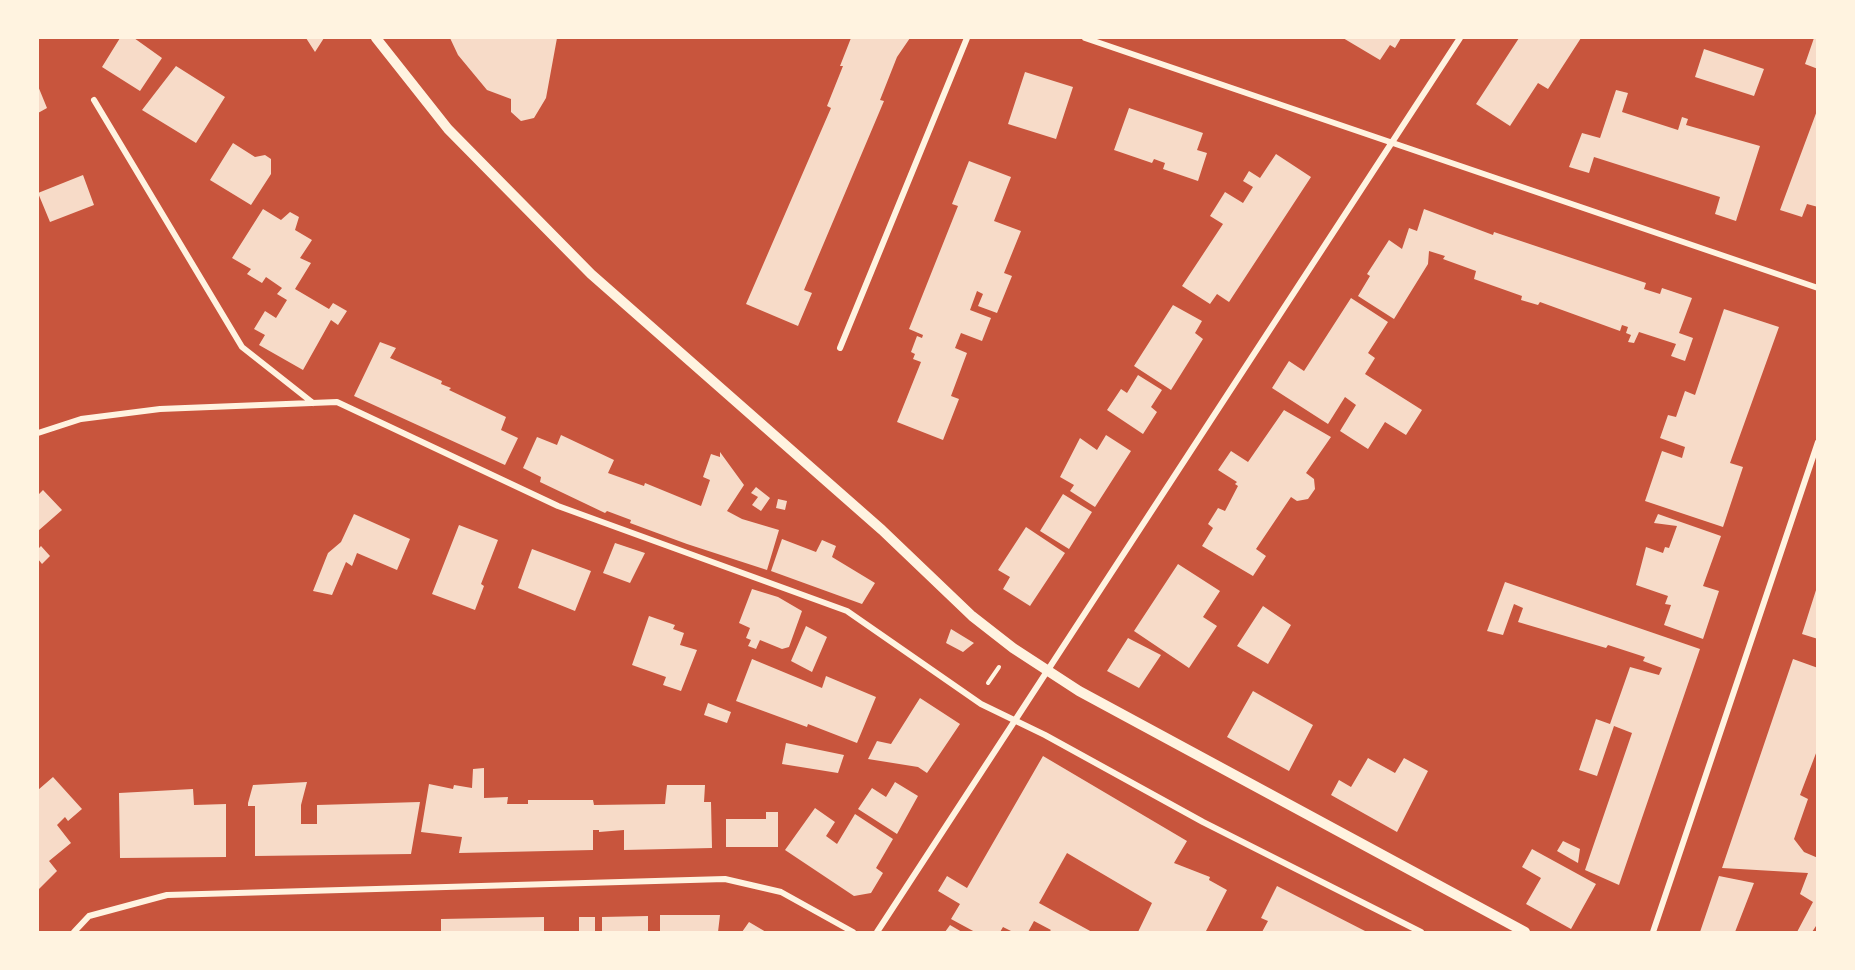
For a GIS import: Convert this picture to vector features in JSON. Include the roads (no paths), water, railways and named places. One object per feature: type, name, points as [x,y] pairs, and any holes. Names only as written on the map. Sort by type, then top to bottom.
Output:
[{"type":"street","points":[[376,38],[448,129],[591,274],[882,530],[972,616],[1005,642],[1079,691],[1525,933]]},
{"type":"street","points":[[840,348],[967,38]]},
{"type":"street","points":[[1084,38],[1818,288]]},
{"type":"street","points":[[877,933],[1460,38]]},
{"type":"street","points":[[94,100],[242,347],[314,403]]},
{"type":"street","points":[[38,433],[81,419],[160,409],[337,402],[558,506],[847,611],[981,704],[1203,822],[1421,933]]},
{"type":"street","points":[[1653,933],[1818,442]]},
{"type":"street","points":[[74,933],[88,915],[167,895],[725,879],[781,892],[853,933]]}]
